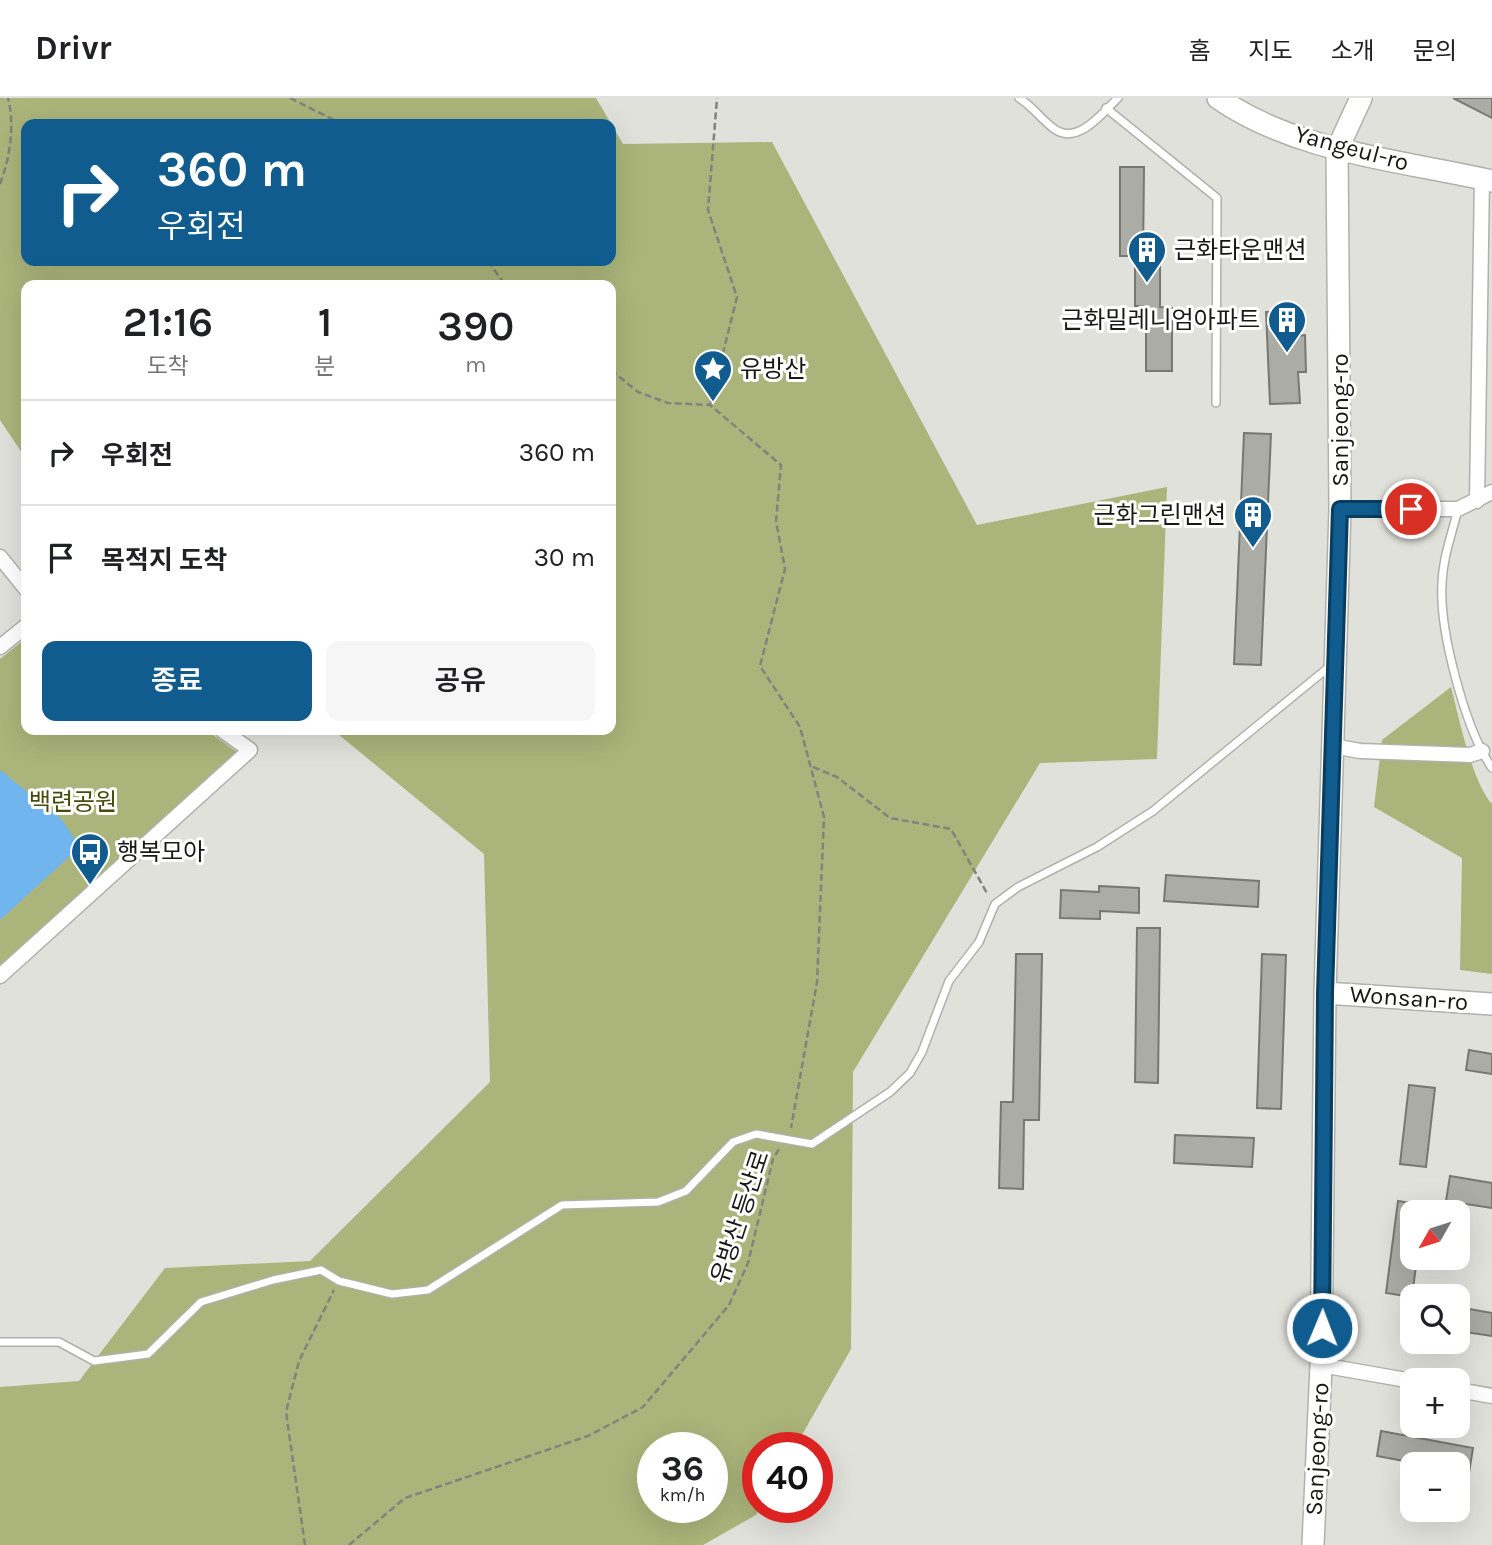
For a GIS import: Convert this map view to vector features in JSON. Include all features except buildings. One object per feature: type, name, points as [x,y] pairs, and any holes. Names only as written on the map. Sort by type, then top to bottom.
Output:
[{"type":"street","name":"Yangeul-ro","points":[[1218,98],[1246,117],[1337,150],[1487,180]]},
{"type":"street","name":"Sanjeong-ro","points":[[1313,1545],[1321,1365],[1325,993],[1340,509],[1337,150],[1361,98]]},
{"type":"street","points":[[1477,501],[1487,180]]},
{"type":"street","points":[[1340,509],[1458,509],[1492,492]]},
{"type":"street","points":[[0,557],[21,583]]},
{"type":"street","points":[[0,647],[21,630]]},
{"type":"street","points":[[0,976],[250,750],[229,735]]},
{"type":"street","points":[[1333,746],[1401,752],[1470,754],[1482,751]]},
{"type":"street","name":"Wonsan-ro","points":[[1325,993],[1492,1004]]},
{"type":"street","points":[[1321,1365],[1400,1379]]},
{"type":"street","points":[[1470,1392],[1492,1396]]},
{"type":"lane","points":[[1019,98],[1056,131],[1067,134],[1080,132],[1118,98]]},
{"type":"lane","points":[[1107,108],[1217,198],[1216,403]]},
{"type":"lane","points":[[1458,509],[1444,561],[1442,610],[1463,698],[1482,751],[1492,768]]},
{"type":"lane","points":[[0,1342],[58,1342],[94,1361],[148,1354],[201,1302],[274,1280],[321,1270],[339,1280],[391,1294],[428,1290],[562,1205],[658,1202],[685,1191],[733,1142],[756,1135],[812,1144],[890,1092],[910,1073],[922,1052],[949,981],[979,942],[995,904],[1018,887],[1097,847],[1153,811],[1335,662]]},
{"type":"path","points":[[0,184],[8,164],[12,112],[9,98]]},
{"type":"path","points":[[290,98],[332,119]]},
{"type":"path","points":[[616,374],[638,392],[668,403],[710,405],[737,297],[708,210],[717,98]]},
{"type":"path","name":"유방산 등산로","points":[[349,1545],[405,1498],[587,1436],[643,1407],[729,1305],[748,1263],[774,1159],[794,1122],[817,982],[824,817],[813,767],[800,727],[760,666],[785,569],[776,521],[780,466],[710,405]]},
{"type":"path","points":[[813,767],[837,777],[890,818],[951,829],[995,904]]},
{"type":"path","points":[[305,1545],[286,1412],[299,1361],[339,1280]]},
{"type":"green space","points":[[0,98],[596,98],[608,119],[21,119],[21,266],[616,266],[616,132],[623,144],[772,142],[977,525],[1167,487],[1157,759],[1040,763],[853,1072],[851,1349],[804,1432],[742,1432],[742,1523],[703,1545],[0,1545],[0,1387],[79,1381],[165,1268],[310,1261],[490,1082],[484,854],[339,735],[616,735],[616,280],[21,280],[21,452],[0,420]]},
{"type":"green space","name":"백련공원","points":[[21,642],[21,735],[213,735],[237,752],[0,965],[0,659]]},
{"type":"green space","points":[[1451,687],[1472,765],[1492,804],[1492,974],[1460,970],[1462,858],[1374,807],[1382,740]]},
{"type":"water","points":[[0,770],[61,819],[75,839],[71,855],[0,920]]},
{"type":"place","name":"근화타운맨션","points":[[1147,284]]},
{"type":"place","name":"근화밀레니엄아파트","points":[[1287,354]]},
{"type":"place","name":"유방산","points":[[713,403]]},
{"type":"place","name":"근화그린맨션","points":[[1253,549]]},
{"type":"place","name":"행복모아","points":[[90,886]]},
{"type":"route","points":[[1322,1328],[1325,993],[1340,509],[1411,509]]}]
